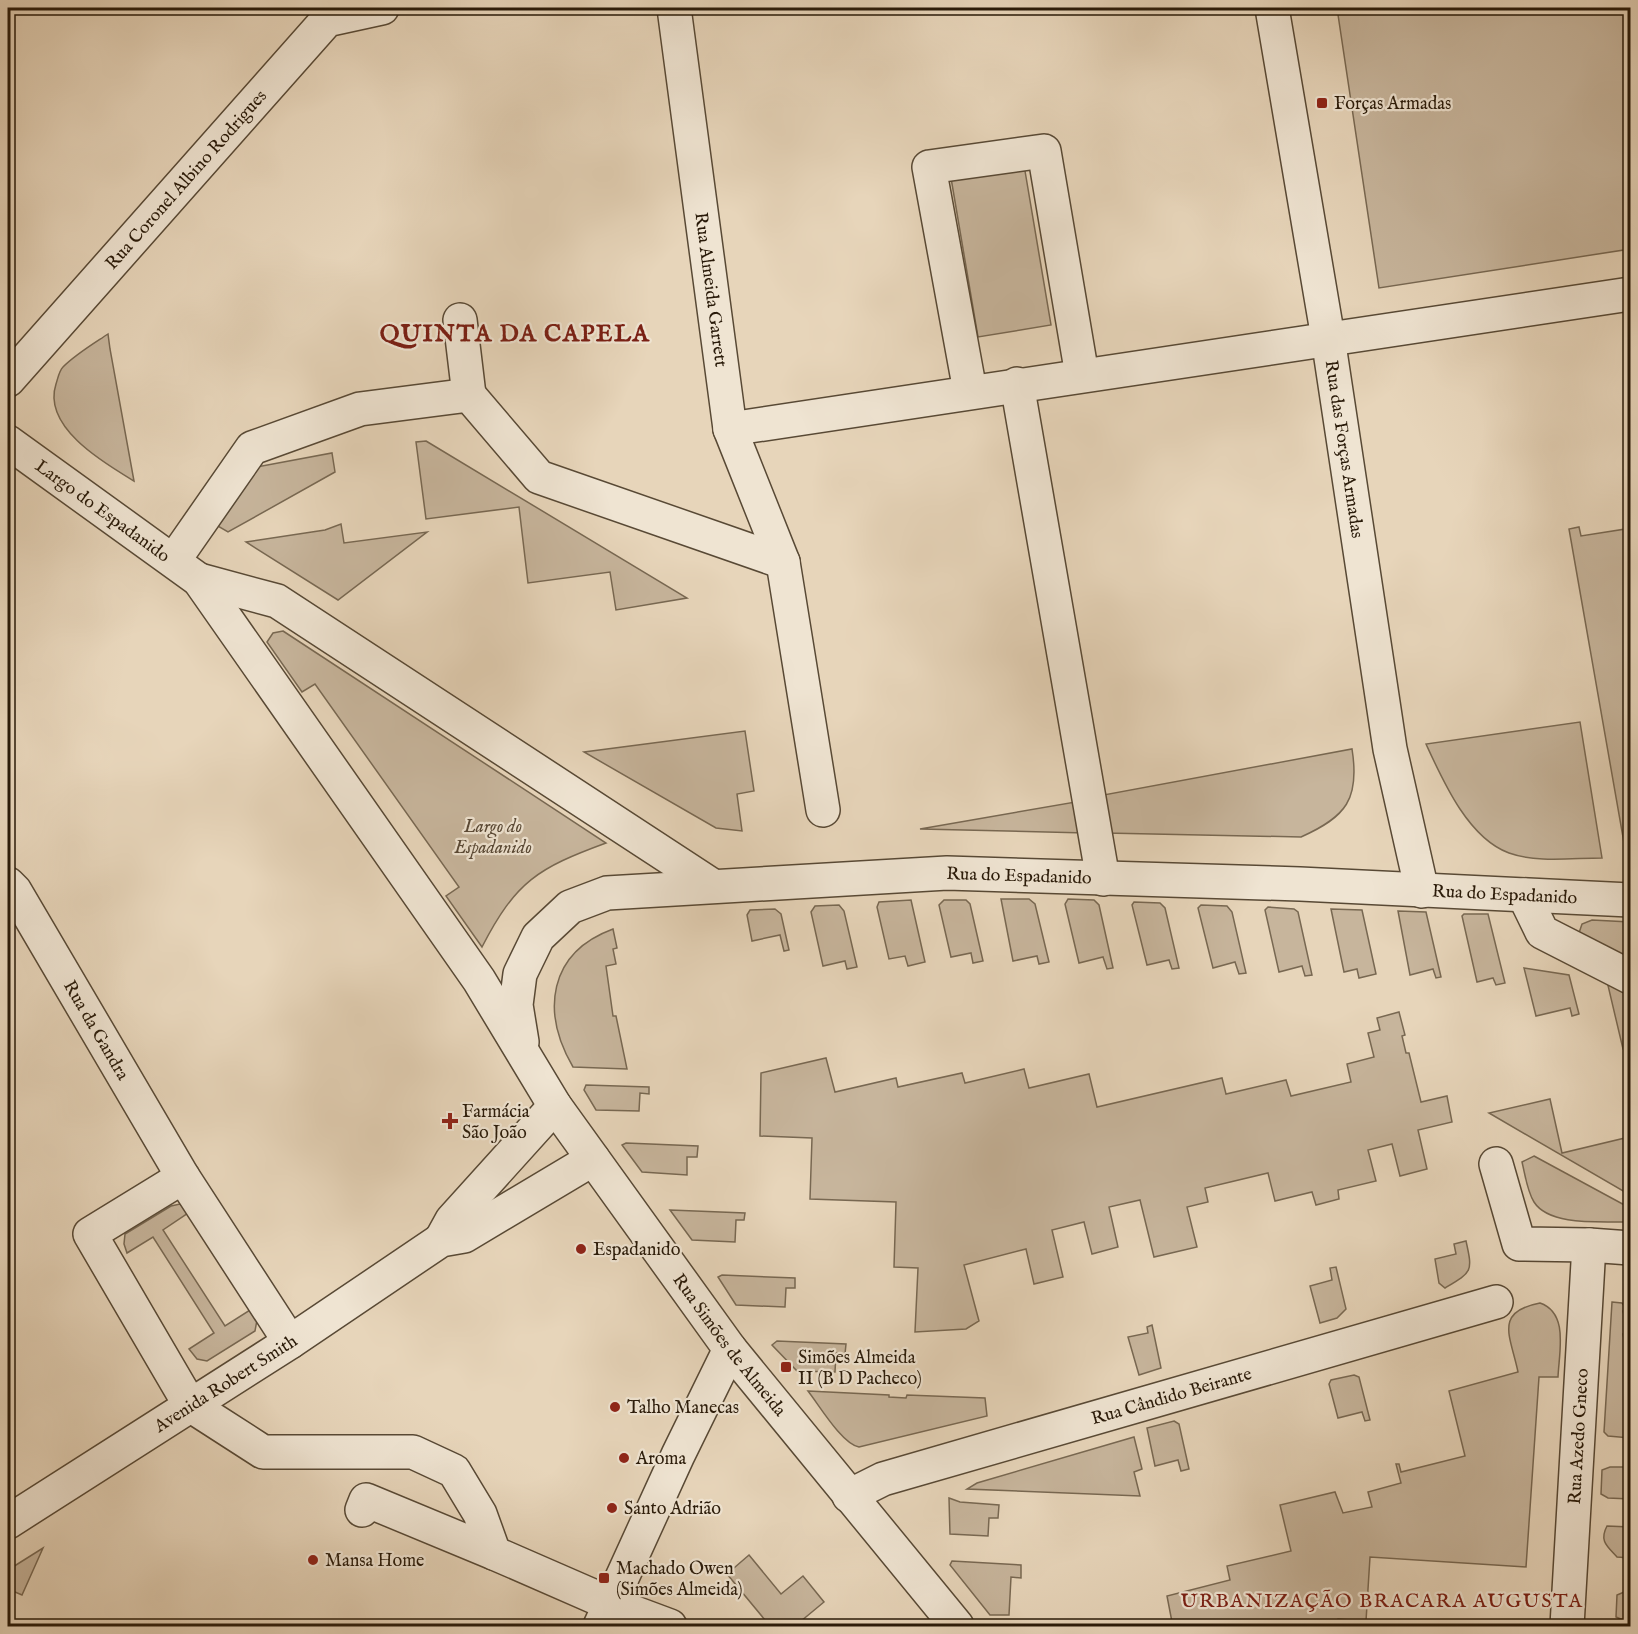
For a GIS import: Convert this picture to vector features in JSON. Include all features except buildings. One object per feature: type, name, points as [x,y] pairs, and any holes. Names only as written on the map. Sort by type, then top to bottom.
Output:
[{"type":"street","name":"Rua Coronel Albino Rodrigues","points":[[8,380],[329,14],[382,8]]},
{"type":"street","name":"Rua Almeida Garrett","points":[[674,8],[729,429],[783,562],[823,810]]},
{"type":"street","name":"Rua das Forças Armadas","points":[[1272,8],[1328,338],[1390,749],[1422,891]]},
{"type":"street","points":[[970,391],[929,167],[1044,151],[1082,375]]},
{"type":"street","points":[[729,429],[970,391],[1630,294]]},
{"type":"street","points":[[460,320],[469,395],[539,477],[783,562]]},
{"type":"street","points":[[1017,384],[1103,879]]},
{"type":"street","points":[[186,570],[252,448],[360,409],[469,395]]},
{"type":"street","name":"Largo do Espadanido","points":[[8,442],[186,570],[277,601],[713,886]]},
{"type":"street","name":"Largo do Espadanido","points":[[186,570],[479,980],[523,1050]]},
{"type":"street","name":"Rua do Espadanido","points":[[523,1050],[516,1005],[520,974],[538,937],[570,907],[607,893],[947,873],[1630,900]]},
{"type":"street","name":"Rua da Gandra","points":[[8,884],[15,891],[183,1177],[290,1342]]},
{"type":"street","points":[[1524,895],[1542,932],[1630,977]]},
{"type":"street","name":"Rua Simões de Almeida","points":[[523,1050],[555,1106],[729,1349],[957,1626]]},
{"type":"street","name":"Avenida Robert Smith","points":[[441,1240],[452,1220],[555,1106]]},
{"type":"street","name":"Avenida Robert Smith","points":[[8,1522],[290,1342],[441,1240],[465,1236],[593,1159]]},
{"type":"street","points":[[1496,1164],[1519,1244],[1630,1248]]},
{"type":"street","points":[[183,1177],[90,1234],[190,1405],[263,1452],[413,1452],[454,1471],[480,1514],[494,1553]]},
{"type":"street","name":"Rua Azedo Gneco","points":[[1567,1626],[1588,1245]]},
{"type":"street","name":"Rua Cândido Beirante","points":[[849,1496],[883,1479],[1496,1302]]},
{"type":"street","points":[[606,1615],[678,1455],[729,1349]]},
{"type":"street","points":[[347,1453],[363,1476],[468,1526]]},
{"type":"street","points":[[362,1510],[366,1500],[494,1553],[606,1615],[670,1626]]},
{"type":"green space","points":[[1337,8],[1630,8],[1630,249],[1379,288]]},
{"type":"green space","points":[[1024,165],[1051,325],[978,337],[951,178]]},
{"type":"green space","points":[[108,334],[134,481],[92,454],[78,442],[58,415],[54,400],[56,384],[62,369],[79,353]]},
{"type":"green space","points":[[426,441],[687,598],[616,610],[610,572],[528,583],[519,507],[426,519],[416,442]]},
{"type":"green space","points":[[332,453],[335,472],[228,532],[216,525],[246,469]]},
{"type":"green space","points":[[1630,519],[1630,860],[1627,860],[1569,529],[1579,527],[1581,536],[1625,529],[1624,520]]},
{"type":"green space","points":[[341,524],[344,543],[427,532],[338,600],[246,542],[325,530]]},
{"type":"green space","name":"Largo do Espadanido","points":[[283,631],[606,843],[546,869],[531,880],[506,906],[482,947],[446,896],[459,887],[315,684],[302,692],[267,642],[273,633]]},
{"type":"green space","points":[[1580,722],[1602,858],[1531,858],[1509,853],[1494,846],[1469,822],[1458,807],[1426,744]]},
{"type":"green space","points":[[745,731],[754,791],[737,794],[742,831],[716,828],[584,752]]},
{"type":"green space","points":[[1352,749],[1354,781],[1346,804],[1329,822],[1301,837],[1105,833],[1098,796]]},
{"type":"green space","points":[[1081,801],[1086,833],[920,829]]},
{"type":"green space","points":[[1001,899],[1029,899],[1035,904],[1049,962],[1039,964],[1037,956],[1013,961]]},
{"type":"green space","points":[[1068,899],[1094,900],[1099,905],[1113,968],[1107,969],[1103,957],[1079,963],[1065,904]]},
{"type":"green space","points":[[911,900],[925,962],[908,966],[905,956],[889,959],[877,907],[879,902]]},
{"type":"green space","points":[[944,900],[966,900],[970,904],[983,961],[973,963],[971,953],[951,957],[939,905]]},
{"type":"green space","points":[[1134,902],[1160,903],[1165,908],[1179,968],[1172,969],[1169,960],[1147,965],[1132,905]]},
{"type":"green space","points":[[839,905],[844,911],[857,967],[847,969],[845,961],[823,966],[811,912],[815,906]]},
{"type":"green space","points":[[1201,905],[1227,906],[1232,912],[1246,973],[1239,974],[1235,962],[1213,968],[1198,908]]},
{"type":"green space","points":[[1268,907],[1294,909],[1298,912],[1312,975],[1305,976],[1302,966],[1279,972],[1265,910]]},
{"type":"green space","points":[[775,909],[781,914],[789,950],[784,951],[780,935],[752,941],[747,915],[750,910]]},
{"type":"green space","points":[[1331,909],[1362,910],[1376,974],[1359,978],[1357,969],[1344,972]]},
{"type":"green space","points":[[1398,911],[1426,912],[1441,977],[1436,978],[1433,969],[1410,975]]},
{"type":"green space","points":[[1464,914],[1488,914],[1505,983],[1496,985],[1493,978],[1477,982],[1462,916]]},
{"type":"green space","points":[[1592,920],[1630,922],[1630,966],[1579,933],[1582,924]]},
{"type":"green space","points":[[613,929],[617,948],[613,949],[616,964],[606,966],[613,1016],[616,1016],[627,1069],[573,1067],[557,1026],[554,1005],[557,986],[563,969],[575,953],[591,940]]},
{"type":"green space","points":[[1524,968],[1569,975],[1579,1014],[1572,1016],[1570,1008],[1536,1016]]},
{"type":"green space","points":[[1606,977],[1630,989],[1630,1048],[1623,1049]]},
{"type":"green space","points":[[1399,1012],[1405,1035],[1402,1036],[1406,1053],[1409,1053],[1421,1102],[1447,1096],[1452,1122],[1418,1130],[1427,1169],[1400,1176],[1392,1144],[1368,1150],[1376,1181],[1338,1190],[1339,1199],[1316,1205],[1312,1192],[1275,1201],[1268,1173],[1205,1188],[1208,1202],[1187,1207],[1197,1247],[1154,1257],[1140,1200],[1109,1207],[1118,1247],[1092,1254],[1084,1222],[1052,1230],[1063,1277],[1034,1284],[1026,1249],[964,1265],[979,1321],[966,1329],[915,1332],[918,1268],[894,1267],[896,1202],[810,1199],[812,1138],[760,1136],[761,1073],[826,1058],[835,1092],[896,1078],[898,1087],[962,1073],[965,1083],[1024,1069],[1029,1088],[1089,1074],[1097,1107],[1222,1078],[1226,1094],[1286,1080],[1291,1096],[1351,1082],[1347,1064],[1374,1057],[1368,1033],[1380,1030],[1377,1018]]},
{"type":"green space","points":[[586,1085],[649,1087],[649,1094],[640,1093],[639,1111],[596,1110],[584,1090]]},
{"type":"green space","points":[[1550,1099],[1562,1153],[1625,1138],[1630,1164],[1630,1195],[1489,1113]]},
{"type":"green space","points":[[626,1143],[698,1146],[697,1157],[687,1157],[687,1175],[642,1172],[622,1145]]},
{"type":"green space","points":[[1534,1156],[1630,1208],[1630,1222],[1578,1221],[1552,1216],[1542,1210],[1534,1202],[1530,1193],[1522,1162]]},
{"type":"green space","points":[[180,1204],[188,1213],[163,1230],[225,1326],[250,1310],[257,1320],[255,1331],[207,1361],[197,1359],[189,1349],[214,1333],[153,1237],[127,1253],[124,1244],[125,1234],[171,1206]]},
{"type":"green space","points":[[670,1210],[745,1213],[744,1220],[736,1220],[735,1242],[692,1240]]},
{"type":"green space","points":[[1466,1241],[1470,1265],[1468,1270],[1461,1278],[1445,1288],[1439,1283],[1435,1259],[1456,1254],[1454,1244]]},
{"type":"green space","points":[[1336,1267],[1346,1309],[1337,1318],[1320,1323],[1310,1286],[1332,1280],[1330,1268]]},
{"type":"green space","points":[[722,1275],[795,1278],[795,1288],[786,1288],[785,1307],[736,1305],[718,1277]]},
{"type":"green space","points":[[1612,1302],[1622,1303],[1627,1310],[1623,1311],[1628,1332],[1623,1334],[1630,1369],[1628,1370],[1630,1438],[1608,1436],[1604,1432]]},
{"type":"green space","points":[[1540,1303],[1555,1315],[1559,1324],[1560,1345],[1558,1377],[1539,1377],[1526,1567],[1370,1557],[1366,1621],[1338,1619],[1338,1626],[1195,1626],[1195,1624],[1172,1622],[1167,1596],[1230,1580],[1227,1566],[1291,1551],[1280,1505],[1335,1492],[1343,1513],[1372,1507],[1368,1492],[1401,1483],[1396,1464],[1399,1464],[1401,1472],[1465,1456],[1449,1391],[1518,1372],[1509,1337],[1511,1320],[1525,1307]]},
{"type":"green space","points":[[1152,1325],[1161,1368],[1139,1375],[1128,1337],[1148,1333],[1147,1327]]},
{"type":"green space","points":[[777,1341],[846,1344],[845,1354],[836,1353],[835,1372],[797,1371],[772,1345]]},
{"type":"green space","points":[[1354,1375],[1359,1377],[1370,1420],[1365,1421],[1362,1412],[1338,1418],[1329,1384],[1331,1380]]},
{"type":"green space","points":[[808,1391],[906,1398],[907,1395],[985,1398],[987,1416],[859,1447],[838,1432]]},
{"type":"green space","points":[[1174,1421],[1179,1424],[1189,1469],[1181,1471],[1178,1460],[1155,1466],[1147,1428]]},
{"type":"green space","points":[[1134,1437],[1142,1469],[1134,1472],[1140,1496],[967,1489],[977,1483]]},
{"type":"green space","points":[[1610,1467],[1630,1467],[1630,1499],[1608,1498],[1601,1494],[1602,1470]]},
{"type":"green space","points":[[949,1498],[960,1502],[999,1505],[998,1518],[989,1518],[988,1536],[950,1534]]},
{"type":"green space","points":[[1607,1526],[1630,1527],[1630,1558],[1617,1557],[1607,1546],[1604,1536]]},
{"type":"green space","points":[[43,1548],[22,1595],[8,1589],[8,1570]]},
{"type":"green space","points":[[749,1555],[781,1594],[803,1576],[824,1602],[795,1626],[770,1626],[727,1574]]},
{"type":"green space","points":[[952,1561],[1021,1565],[1021,1578],[1011,1577],[1009,1615],[990,1615],[950,1565]]},
{"type":"green space","points":[[1630,1592],[1630,1623],[1616,1617],[1617,1595]]},
{"type":"place","name":"Forças Armadas","points":[[1322,103]]},
{"type":"place","name":"Farmácia São João","points":[[450,1121]]},
{"type":"place","name":"Espadanido","points":[[581,1249]]},
{"type":"place","name":"Simões Almeida II (B D Pacheco)","points":[[786,1367]]},
{"type":"place","name":"Talho Manecas","points":[[615,1407]]},
{"type":"place","name":"Aroma","points":[[624,1458]]},
{"type":"place","name":"Santo Adrião","points":[[612,1508]]},
{"type":"place","name":"Mansa Home","points":[[313,1560]]},
{"type":"place","name":"Machado Owen (Simões Almeida)","points":[[604,1578]]},
{"type":"district","name":"QUINTA DA CAPELA","points":[[515,333]]},
{"type":"district","name":"URBANIZAÇÃO BRACARA AUGUSTA","points":[[1382,1600]]}]
